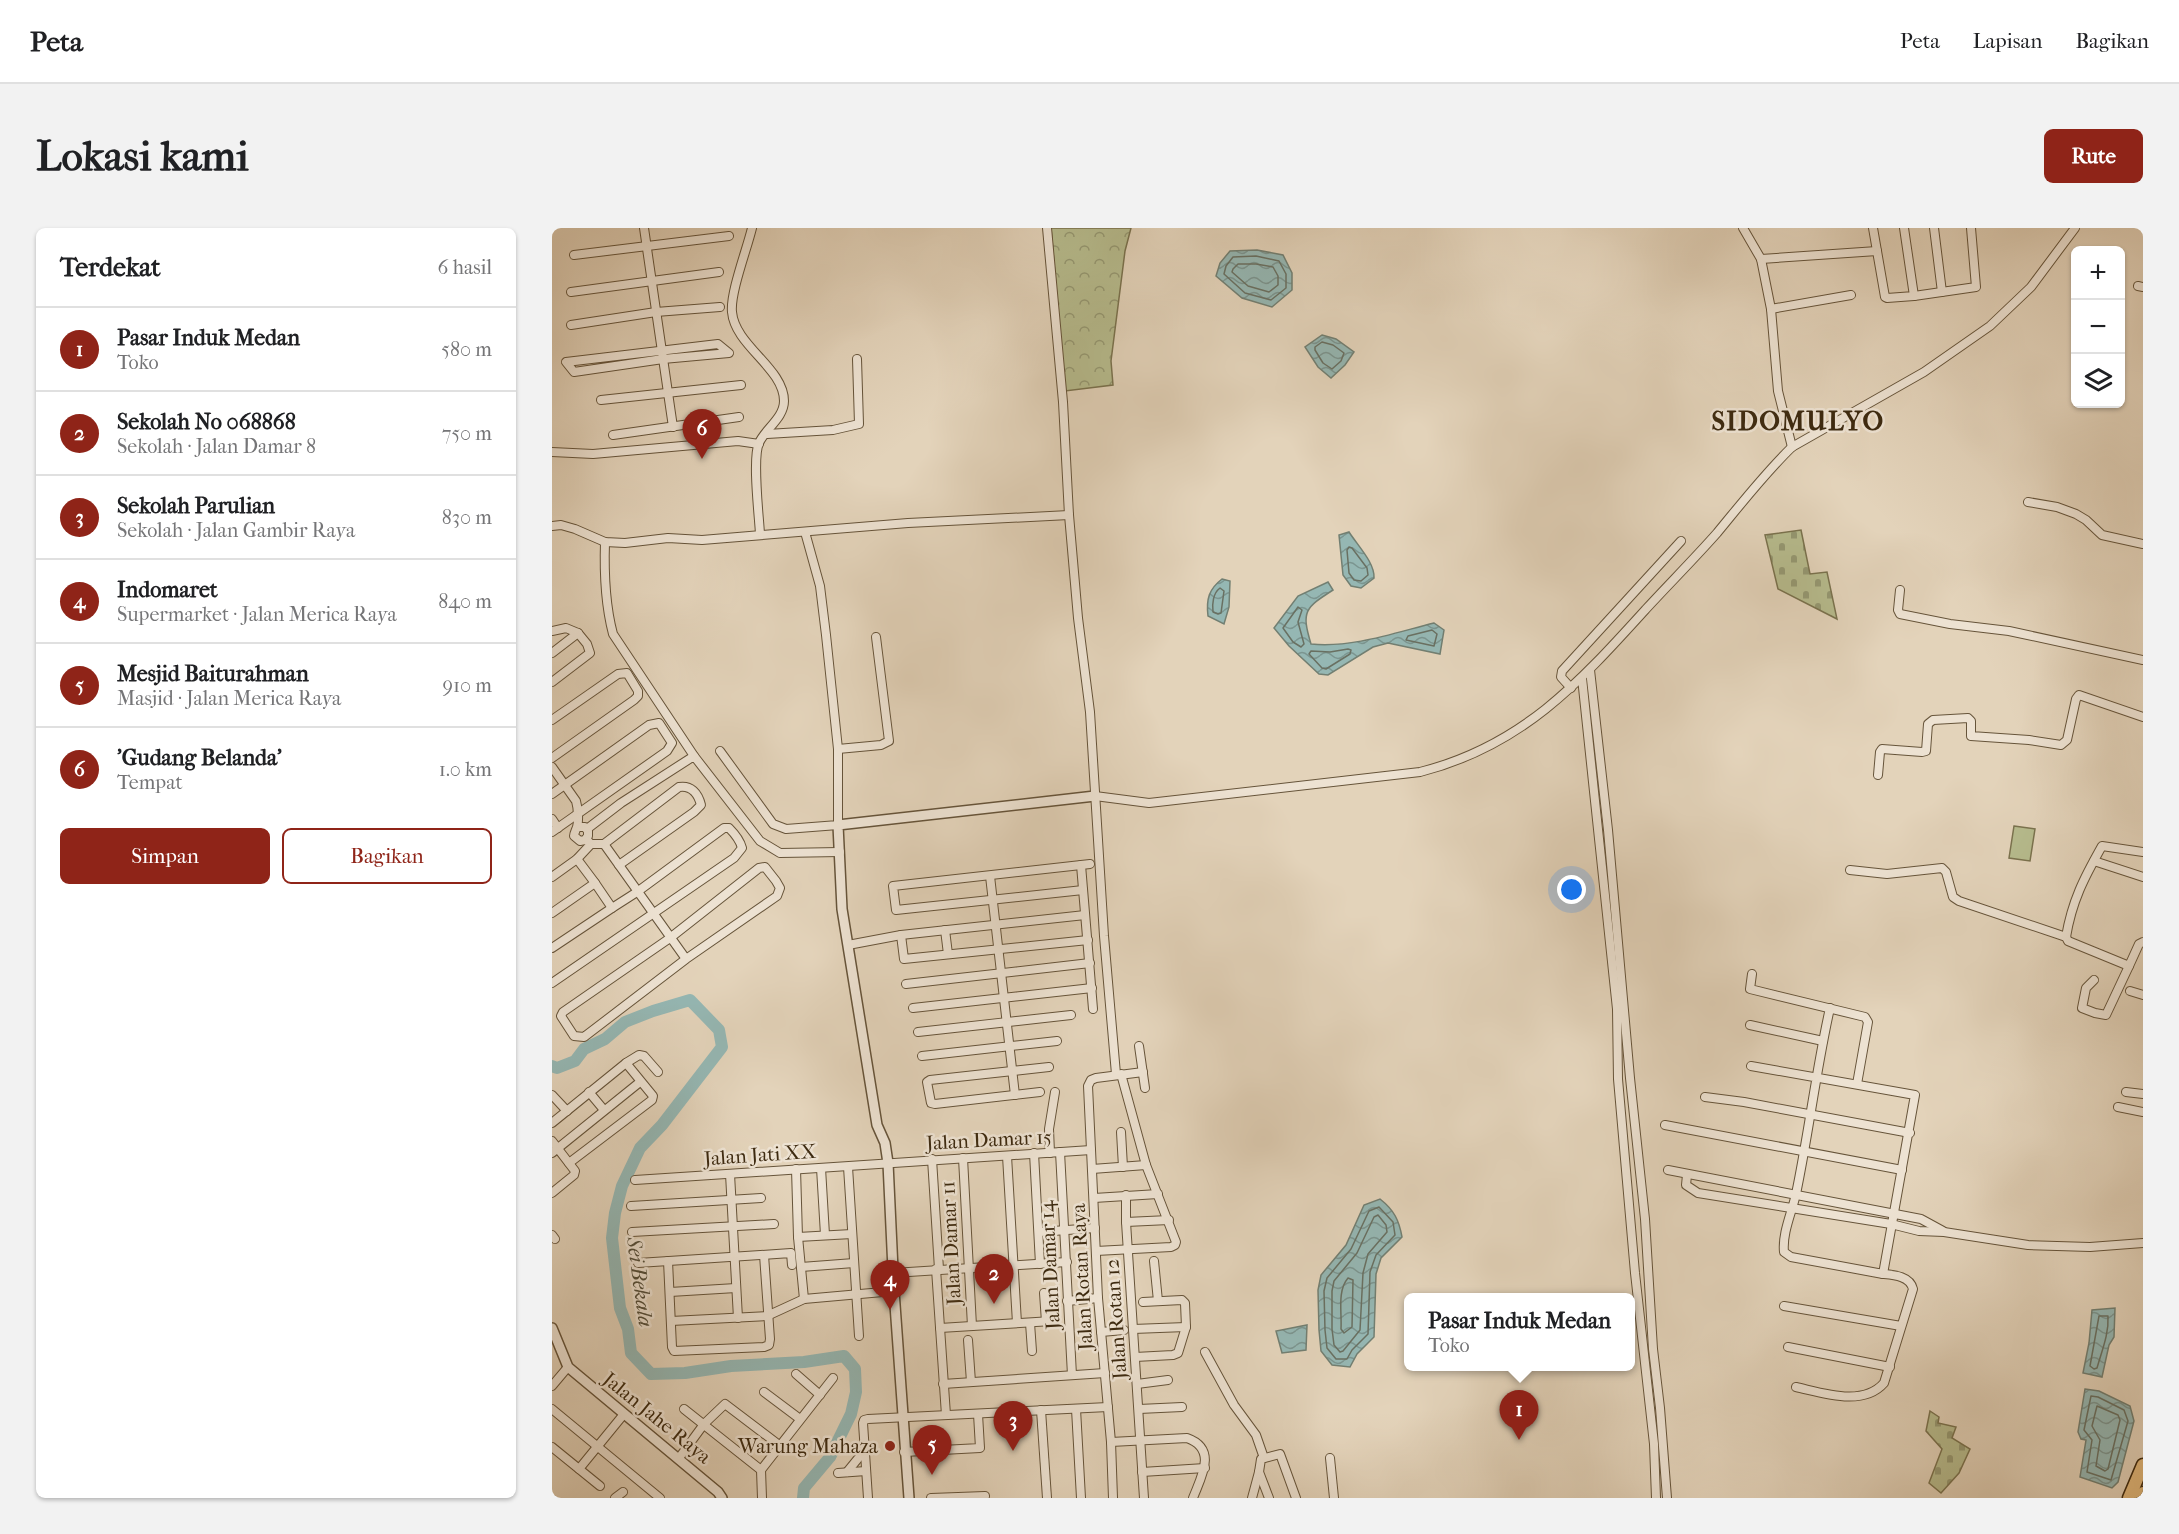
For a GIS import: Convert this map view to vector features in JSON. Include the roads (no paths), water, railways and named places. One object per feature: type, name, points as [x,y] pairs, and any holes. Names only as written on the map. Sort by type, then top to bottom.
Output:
[{"type":"highway","points":[[2129,1498],[2143,1465]]},
{"type":"highway","points":[[2141,1498],[2143,1494]]},
{"type":"street","points":[[644,228],[673,427]]},
{"type":"street","points":[[752,228],[734,296],[733,319],[745,340],[782,388],[784,403],[759,444],[756,473],[760,534]]},
{"type":"street","points":[[1047,228],[1063,402],[1069,515],[1078,618],[1090,712],[1118,1074],[1146,1165],[1176,1242],[1176,1245],[1096,1251]]},
{"type":"street","points":[[1743,228],[1761,259],[1771,309],[1778,391],[1792,447]]},
{"type":"street","points":[[1874,228],[1885,297],[1914,296],[1976,286],[1971,228]]},
{"type":"street","points":[[1904,228],[1914,296]]},
{"type":"street","points":[[1934,228],[1942,292]]},
{"type":"street","points":[[720,751],[773,824],[786,829],[1095,796],[1149,803],[1420,772],[1456,760],[1522,727],[1544,712],[1590,670],[1712,538],[1776,462],[1792,447],[1924,372],[1990,326],[2036,282],[2075,228]]},
{"type":"street","points":[[574,255],[729,236]]},
{"type":"street","points":[[1761,259],[1877,251]]},
{"type":"street","points":[[571,292],[719,273]]},
{"type":"street","points":[[1771,309],[1851,295]]},
{"type":"street","points":[[571,325],[656,312],[720,307]]},
{"type":"street","points":[[662,354],[574,372],[566,362],[662,354],[729,353],[718,344],[662,354]]},
{"type":"street","points":[[767,434],[833,430],[859,424],[857,359]]},
{"type":"street","points":[[602,400],[741,385]]},
{"type":"street","points":[[613,435],[739,417]]},
{"type":"street","points":[[552,452],[593,454],[738,441],[759,444]]},
{"type":"street","points":[[2028,502],[2057,507],[2076,514],[2102,535],[2143,544]]},
{"type":"street","points":[[552,526],[561,525],[575,529],[605,542],[625,543],[668,538],[702,540],[760,534],[1069,515]]},
{"type":"street","points":[[804,532],[820,586],[838,749],[838,825],[842,909],[877,1125],[885,1143],[888,1163],[904,1452],[909,1498]]},
{"type":"street","points":[[1571,688],[1561,677],[1562,671],[1681,541]]},
{"type":"street","points":[[605,542],[604,567],[608,618],[613,634],[694,756],[760,841],[769,848],[780,853],[840,852]]},
{"type":"street","points":[[1900,590],[1898,610],[1900,614],[1950,624],[2009,631],[2143,660]]},
{"type":"street","points":[[552,631],[566,628],[578,633],[587,644],[590,653],[552,682]]},
{"type":"street","points":[[552,653],[578,633]]},
{"type":"street","points":[[838,749],[881,746],[889,741],[876,637]]},
{"type":"street","points":[[1590,670],[1614,885],[1630,1078],[1645,1219],[1653,1349],[1667,1498]]},
{"type":"street","points":[[552,720],[618,674],[627,674],[638,691],[638,696],[634,700],[552,758]]},
{"type":"street","points":[[1582,678],[1617,1009],[1618,1079],[1635,1273],[1654,1444],[1656,1498]]},
{"type":"street","points":[[1878,776],[1882,749],[1926,751],[1928,724],[1933,720],[1968,718],[1971,721],[1971,736],[2061,745],[2067,740],[2076,699],[2079,695],[2143,717]]},
{"type":"street","points":[[552,794],[650,725],[659,723],[672,743],[667,751],[555,830],[552,819]]},
{"type":"street","points":[[586,829],[621,803],[694,756]]},
{"type":"street","points":[[552,767],[576,801],[578,815],[577,827],[573,834],[575,838],[580,841],[604,844],[686,959]]},
{"type":"street","points":[[604,844],[679,787],[691,788],[700,799],[700,805],[694,812],[619,865]]},
{"type":"street","points":[[552,877],[577,859],[588,841],[586,829],[582,826],[577,827]]},
{"type":"street","points":[[552,948],[637,892],[724,828],[729,828],[741,842],[742,848],[734,858],[552,983]]},
{"type":"street","points":[[2066,937],[2079,888],[2102,846],[2143,852]]},
{"type":"street","points":[[577,859],[612,908]]},
{"type":"street","points":[[2094,861],[2143,877]]},
{"type":"street","points":[[1083,890],[896,910],[893,886],[1086,864],[1083,890],[1093,1009]]},
{"type":"street","points":[[765,867],[780,888],[777,896],[686,959],[584,1037],[574,1036],[563,1021],[563,1012],[670,938],[759,868],[765,867]]},
{"type":"street","points":[[1850,870],[1887,874],[1942,868],[1946,872],[1953,897],[2066,937],[2068,941],[2129,966]]},
{"type":"street","points":[[990,876],[1015,1095]]},
{"type":"street","points":[[552,913],[595,883]]},
{"type":"street","points":[[1604,886],[1614,885]]},
{"type":"street","points":[[848,945],[901,935],[1085,915]]},
{"type":"street","points":[[945,930],[948,954]]},
{"type":"street","points":[[901,935],[904,959],[1088,940]]},
{"type":"street","points":[[2094,980],[2086,988],[2082,1008],[2106,1015],[2139,944],[2143,942]]},
{"type":"street","points":[[906,984],[1090,963]]},
{"type":"street","points":[[1752,974],[1750,988],[1865,1017],[1868,1022],[1857,1084]]},
{"type":"street","points":[[913,1008],[1092,988]]},
{"type":"street","points":[[2130,991],[2143,995]]},
{"type":"street","points":[[1796,1387],[1847,1398],[1862,1395],[1882,1386],[1890,1367],[1912,1290],[1907,1280],[1895,1275],[1786,1255],[1783,1248],[1796,1196],[1822,1041],[1830,1008]]},
{"type":"street","points":[[918,1032],[1071,1015]]},
{"type":"street","points":[[1750,1025],[1822,1041]]},
{"type":"street","points":[[922,1056],[1058,1041]]},
{"type":"street","points":[[1139,1046],[1145,1088]]},
{"type":"street","points":[[552,1123],[626,1063],[641,1054],[658,1072]]},
{"type":"street","points":[[569,1163],[652,1100],[653,1096],[626,1063]]},
{"type":"street","points":[[1040,1092],[935,1104],[929,1100],[927,1082],[1049,1066]]},
{"type":"street","points":[[1751,1066],[1916,1095],[1882,1274]]},
{"type":"street","points":[[1118,1074],[1143,1072]]},
{"type":"street","name":"Jalan Rotan Raya","points":[[1113,1498],[1106,1373],[1098,1298],[1088,1086],[1091,1080],[1096,1078],[1118,1074]]},
{"type":"street","points":[[1618,1079],[1630,1078]]},
{"type":"street","points":[[552,1193],[574,1175],[574,1169],[554,1147],[640,1082]]},
{"type":"street","points":[[589,1092],[604,1110]]},
{"type":"street","points":[[1050,1153],[1048,1129],[1055,1092]]},
{"type":"street","points":[[2126,1092],[2143,1094]]},
{"type":"street","points":[[552,1095],[567,1111]]},
{"type":"street","points":[[1705,1097],[1744,1102],[1910,1133]]},
{"type":"street","points":[[2118,1107],[2143,1112]]},
{"type":"street","points":[[1665,1125],[1902,1170]]},
{"type":"street","points":[[1121,1132],[1124,1167]]},
{"type":"street","name":"Jalan Damar 15","points":[[888,1163],[1091,1150]]},
{"type":"street","name":"Jalan Damar 14","points":[[1060,1152],[1072,1375]]},
{"type":"street","points":[[1034,1154],[1040,1264]]},
{"type":"street","points":[[1007,1156],[1017,1323]]},
{"type":"street","name":"Jalan Damar 11","points":[[963,1158],[972,1326]]},
{"type":"street","points":[[932,1159],[946,1415]]},
{"type":"street","name":"Jalan Jati XX","points":[[635,1180],[888,1163]]},
{"type":"street","points":[[1092,1169],[1146,1165]]},
{"type":"street","points":[[848,1167],[859,1336]]},
{"type":"street","points":[[821,1168],[825,1235]]},
{"type":"street","points":[[796,1169],[798,1237],[804,1299]]},
{"type":"street","points":[[1668,1170],[1921,1219],[1944,1232]]},
{"type":"street","points":[[730,1174],[738,1318]]},
{"type":"street","points":[[1687,1175],[1686,1185],[1698,1193],[1891,1224],[1918,1231],[1944,1232],[2028,1245],[2090,1247],[2142,1243]]},
{"type":"street","points":[[1094,1198],[1158,1194]]},
{"type":"street","name":"Jalan Rotan 12","points":[[1126,1195],[1143,1498]]},
{"type":"street","points":[[631,1206],[761,1198]]},
{"type":"street","points":[[1126,1222],[1169,1220]]},
{"type":"street","points":[[632,1232],[774,1224]]},
{"type":"street","points":[[1039,1232],[1095,1228]]},
{"type":"street","points":[[798,1237],[852,1234]]},
{"type":"street","points":[[638,1263],[791,1253],[792,1265]]},
{"type":"street","points":[[668,1261],[672,1347],[677,1352],[764,1347],[769,1345],[770,1339],[764,1255]]},
{"type":"street","points":[[1154,1261],[1158,1301]]},
{"type":"street","points":[[801,1267],[854,1263]]},
{"type":"street","points":[[893,1273],[1066,1263]]},
{"type":"street","points":[[670,1292],[736,1287]]},
{"type":"street","points":[[671,1322],[767,1316],[804,1299],[894,1291]]},
{"type":"street","points":[[940,1328],[1049,1322],[1044,1293]]},
{"type":"street","points":[[1067,1301],[1098,1298]]},
{"type":"street","points":[[1135,1357],[1178,1353],[1186,1328],[1185,1303],[1177,1300],[1143,1302]]},
{"type":"street","points":[[1784,1306],[1901,1326]]},
{"type":"street","points":[[1030,1323],[1032,1352]]},
{"type":"street","points":[[552,1328],[568,1367],[552,1386]]},
{"type":"street","points":[[1133,1329],[1186,1328]]},
{"type":"street","points":[[1101,1332],[1124,1330]]},
{"type":"street","points":[[968,1340],[971,1382]]},
{"type":"street","points":[[1788,1347],[1890,1367]]},
{"type":"street","points":[[1205,1352],[1234,1405],[1256,1435],[1264,1458]]},
{"type":"street","name":"Jalan Jahe Raya","points":[[568,1367],[679,1458],[722,1498]]},
{"type":"street","points":[[943,1384],[1106,1373]]},
{"type":"street","points":[[796,1374],[820,1395]]},
{"type":"street","points":[[762,1498],[761,1470],[833,1378]]},
{"type":"street","points":[[1137,1384],[1168,1380]]},
{"type":"street","points":[[764,1392],[800,1419]]},
{"type":"street","points":[[679,1458],[704,1424],[725,1404],[779,1445]]},
{"type":"street","points":[[868,1498],[864,1420],[1108,1407]]},
{"type":"street","points":[[1139,1409],[1182,1407]]},
{"type":"street","points":[[552,1409],[660,1498]]},
{"type":"street","points":[[684,1409],[761,1470]]},
{"type":"street","points":[[1076,1409],[1081,1498]]},
{"type":"street","points":[[1041,1410],[1047,1498]]},
{"type":"street","points":[[579,1469],[624,1414]]},
{"type":"street","points":[[904,1452],[981,1448],[978,1414]]},
{"type":"street","points":[[1111,1442],[1187,1438],[1192,1440],[1205,1455],[1205,1468],[1193,1498]]},
{"type":"street","points":[[552,1447],[600,1486]]},
{"type":"street","points":[[847,1472],[865,1450]]},
{"type":"street","points":[[1252,1498],[1260,1472],[1260,1462],[1264,1458],[1280,1454],[1296,1498]]},
{"type":"street","points":[[1330,1458],[1334,1498]]},
{"type":"street","points":[[1142,1472],[1205,1468]]},
{"type":"street","points":[[838,1473],[866,1471]]},
{"type":"street","points":[[1260,1472],[1269,1498]]},
{"type":"street","points":[[615,1498],[623,1492]]},
{"type":"street","points":[[931,1498],[985,1496]]},
{"type":"water","points":[[1257,250],[1283,255],[1292,273],[1292,290],[1272,307],[1242,298],[1216,276],[1220,263],[1230,251]]},
{"type":"water","points":[[1322,335],[1336,339],[1354,352],[1345,365],[1331,378],[1318,367],[1305,347]]},
{"type":"water","points":[[1349,532],[1374,572],[1374,578],[1361,588],[1351,586],[1343,575],[1339,535]]},
{"type":"water","points":[[1222,579],[1230,581],[1229,607],[1224,624],[1208,616],[1207,610],[1211,591]]},
{"type":"water","points":[[1328,582],[1333,590],[1311,606],[1306,617],[1311,644],[1357,642],[1434,623],[1444,630],[1440,654],[1388,643],[1373,647],[1328,675],[1319,674],[1289,646],[1274,628],[1298,596]]},
{"type":"water","points":[[1380,1199],[1395,1216],[1402,1237],[1381,1258],[1376,1274],[1374,1337],[1357,1354],[1350,1367],[1332,1365],[1321,1351],[1318,1290],[1321,1275],[1346,1245],[1364,1205]]},
{"type":"water","points":[[2115,1308],[2114,1337],[2109,1345],[2102,1377],[2083,1373],[2092,1310]]},
{"type":"water","points":[[1307,1325],[1306,1350],[1282,1353],[1276,1331]]},
{"type":"water","points":[[2085,1389],[2099,1391],[2130,1406],[2134,1421],[2118,1482],[2112,1488],[2080,1477],[2086,1440],[2081,1439],[2078,1432]]},
{"type":"waterway","name":"Sei Bekala","points":[[552,1066],[557,1068],[575,1061],[584,1049],[605,1039],[625,1022],[690,1000],[719,1030],[722,1047],[662,1125],[640,1148],[622,1186],[612,1238],[620,1308],[628,1329],[631,1353],[651,1374],[804,1362],[844,1356],[855,1369],[856,1392],[851,1414],[830,1457],[804,1488],[803,1498]]},
{"type":"place","name":"'Gudang Belanda'","points":[[702,459]]},
{"type":"place","name":"Sekolah No 068868","points":[[994,1304]]},
{"type":"place","name":"Indomaret","points":[[890,1310]]},
{"type":"place","name":"Pasar Induk Medan","points":[[1519,1440]]},
{"type":"place","name":"Warung Mahaza","points":[[890,1446]]},
{"type":"place","name":"Sekolah Parulian","points":[[1013,1451]]},
{"type":"place","name":"Mesjid Baiturahman","points":[[932,1475]]},
{"type":"district","name":"SIDOMULYO","points":[[1798,421]]}]
